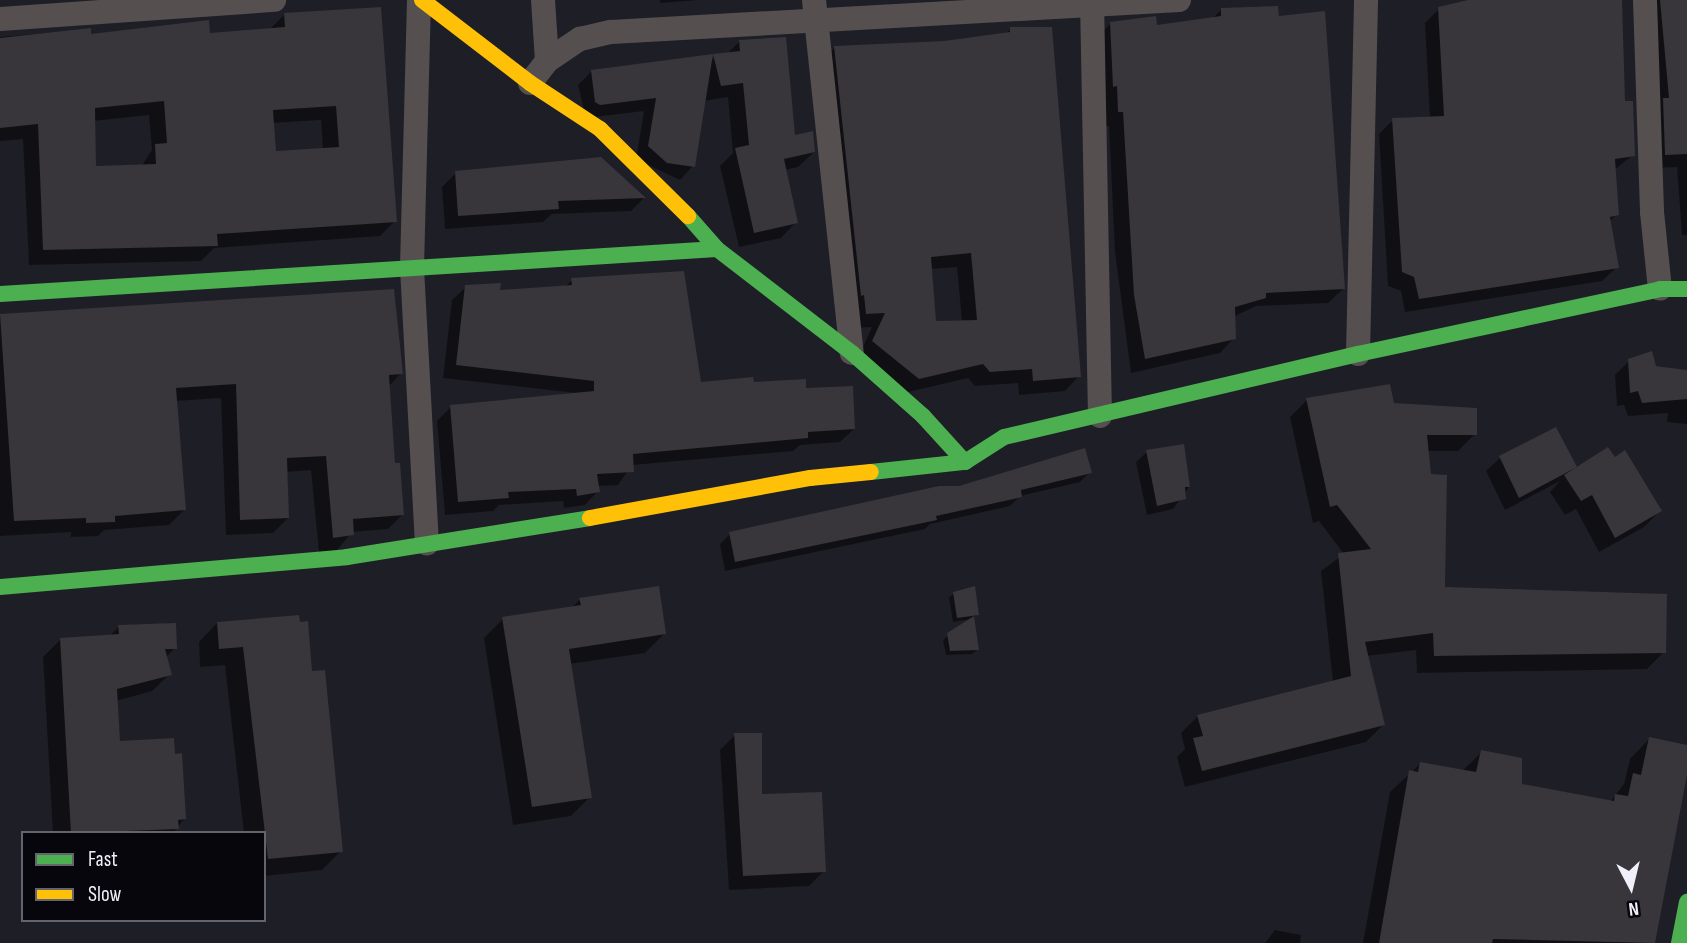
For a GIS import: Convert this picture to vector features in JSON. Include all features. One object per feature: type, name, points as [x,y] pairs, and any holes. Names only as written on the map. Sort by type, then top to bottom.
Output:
[{"type":"street","points":[[0,19],[274,0]]},
{"type":"street","points":[[421,0],[530,83],[600,129],[663,186],[717,249],[852,353],[923,416],[965,462]]},
{"type":"street","points":[[421,0],[412,268],[428,544]]},
{"type":"street","points":[[543,0],[547,61]]},
{"type":"street","points":[[530,83],[547,61],[580,39],[611,32],[814,9],[1179,0]]},
{"type":"street","points":[[1358,354],[1366,0]]},
{"type":"street","points":[[1644,0],[1653,141],[1652,212],[1660,289]]},
{"type":"street","points":[[1092,3],[1100,416]]},
{"type":"street","points":[[814,9],[852,353]]},
{"type":"street","points":[[0,294],[717,249]]},
{"type":"street","points":[[0,587],[348,556],[810,478],[965,462],[1004,437],[1358,354],[1660,289],[1687,289]]},
{"type":"street","points":[[1679,943],[1687,902]]},
{"type":"building","points":[[1468,0],[1622,0],[1625,101],[1633,101],[1635,156],[1615,159],[1619,215],[1610,217],[1619,268],[1419,299],[1414,277],[1402,272],[1392,118],[1444,116],[1438,7]]},
{"type":"building","points":[[1660,0],[1687,0],[1687,154],[1665,155],[1663,98],[1669,98]]},
{"type":"building","points":[[1278,6],[1279,16],[1325,11],[1345,289],[1266,293],[1266,298],[1235,307],[1236,339],[1145,359],[1134,295],[1123,112],[1118,112],[1117,86],[1113,87],[1110,22],[1156,16],[1157,25],[1221,16],[1221,8]]},
{"type":"building","points":[[381,7],[397,222],[217,234],[218,246],[43,250],[38,124],[0,128],[0,38],[91,28],[91,34],[209,20],[210,33],[285,27],[284,13]],"holes":[[[164,101],[167,143],[155,144],[156,164],[96,166],[95,108]],[[336,106],[339,147],[276,151],[273,110]]]},
{"type":"building","points":[[1010,27],[1052,27],[1081,377],[1033,381],[1032,369],[990,372],[983,364],[919,379],[872,341],[885,313],[866,314],[864,295],[861,296],[834,46],[944,41],[1010,32]],"holes":[[[971,253],[977,320],[936,321],[931,257]]]},
{"type":"building","points":[[786,37],[795,135],[813,131],[815,152],[784,159],[798,223],[754,233],[735,148],[749,145],[743,83],[721,86],[713,54],[740,51],[739,40]]},
{"type":"building","points":[[713,54],[695,167],[667,163],[648,146],[656,98],[600,105],[595,102],[591,70]]},
{"type":"building","points":[[601,157],[646,198],[558,201],[559,209],[458,216],[455,171]]},
{"type":"building","points":[[684,271],[701,382],[753,377],[754,382],[806,379],[806,388],[853,386],[855,429],[808,432],[808,438],[633,454],[634,472],[597,474],[600,492],[577,496],[576,489],[508,492],[509,498],[458,502],[450,405],[594,391],[594,381],[456,365],[465,285],[501,283],[500,290],[572,285],[571,278]]},
{"type":"building","points":[[394,289],[403,374],[389,375],[395,463],[400,463],[404,515],[353,519],[354,535],[333,538],[326,456],[287,458],[289,518],[240,520],[236,384],[176,388],[186,510],[115,516],[115,522],[86,523],[86,518],[14,521],[0,314]]},
{"type":"building","points":[[1652,351],[1656,366],[1687,370],[1687,399],[1642,403],[1638,391],[1630,393],[1628,359]]},
{"type":"building","points":[[1390,384],[1394,403],[1477,408],[1477,435],[1427,435],[1431,474],[1447,475],[1445,587],[1667,594],[1666,653],[1434,656],[1433,633],[1365,642],[1385,725],[1202,771],[1193,738],[1203,736],[1197,715],[1351,676],[1338,553],[1371,549],[1337,505],[1330,507],[1306,398]]},
{"type":"building","points":[[1556,427],[1577,467],[1519,498],[1499,456]]},
{"type":"building","points":[[1184,444],[1190,487],[1185,487],[1186,499],[1157,506],[1146,450]]},
{"type":"building","points":[[1608,447],[1615,457],[1625,450],[1662,511],[1615,538],[1592,495],[1581,501],[1564,475]]},
{"type":"building","points":[[1085,448],[1092,473],[1021,490],[1022,497],[936,516],[937,520],[735,562],[729,532],[939,486],[959,486]]},
{"type":"building","points":[[659,586],[666,634],[569,649],[592,798],[532,807],[502,617],[581,605],[579,598]]},
{"type":"building","points":[[975,586],[979,615],[957,618],[953,592]]},
{"type":"building","points":[[299,615],[300,622],[308,621],[312,671],[325,670],[343,852],[268,859],[243,647],[219,649],[217,622]]},
{"type":"building","points":[[974,616],[979,650],[950,651],[947,633]]},
{"type":"building","points":[[176,623],[177,649],[165,649],[172,675],[117,689],[120,741],[174,738],[175,754],[182,753],[186,819],[178,820],[179,829],[71,831],[60,638],[119,634],[118,625]]},
{"type":"building","points":[[734,733],[762,733],[762,794],[822,792],[826,872],[743,876]]},
{"type":"building","points":[[1649,737],[1687,745],[1687,775],[1655,943],[1493,939],[1492,943],[1379,943],[1409,770],[1418,772],[1420,762],[1476,772],[1481,750],[1522,758],[1522,784],[1614,801],[1615,794],[1628,796],[1633,773],[1641,775]]},
{"type":"traffic: fast","points":[[688,216],[717,249],[852,353],[923,416],[965,462]]},
{"type":"traffic: fast","points":[[0,294],[717,249]]},
{"type":"traffic: fast","points":[[871,472],[965,462],[1004,437],[1358,354],[1660,289],[1687,289]]},
{"type":"traffic: fast","points":[[0,587],[347,557],[590,518]]},
{"type":"traffic: fast","points":[[1679,943],[1687,902]]},
{"type":"traffic: slow","points":[[422,0],[530,83],[600,129],[688,216]]},
{"type":"traffic: slow","points":[[590,518],[810,478],[871,472]]}]
